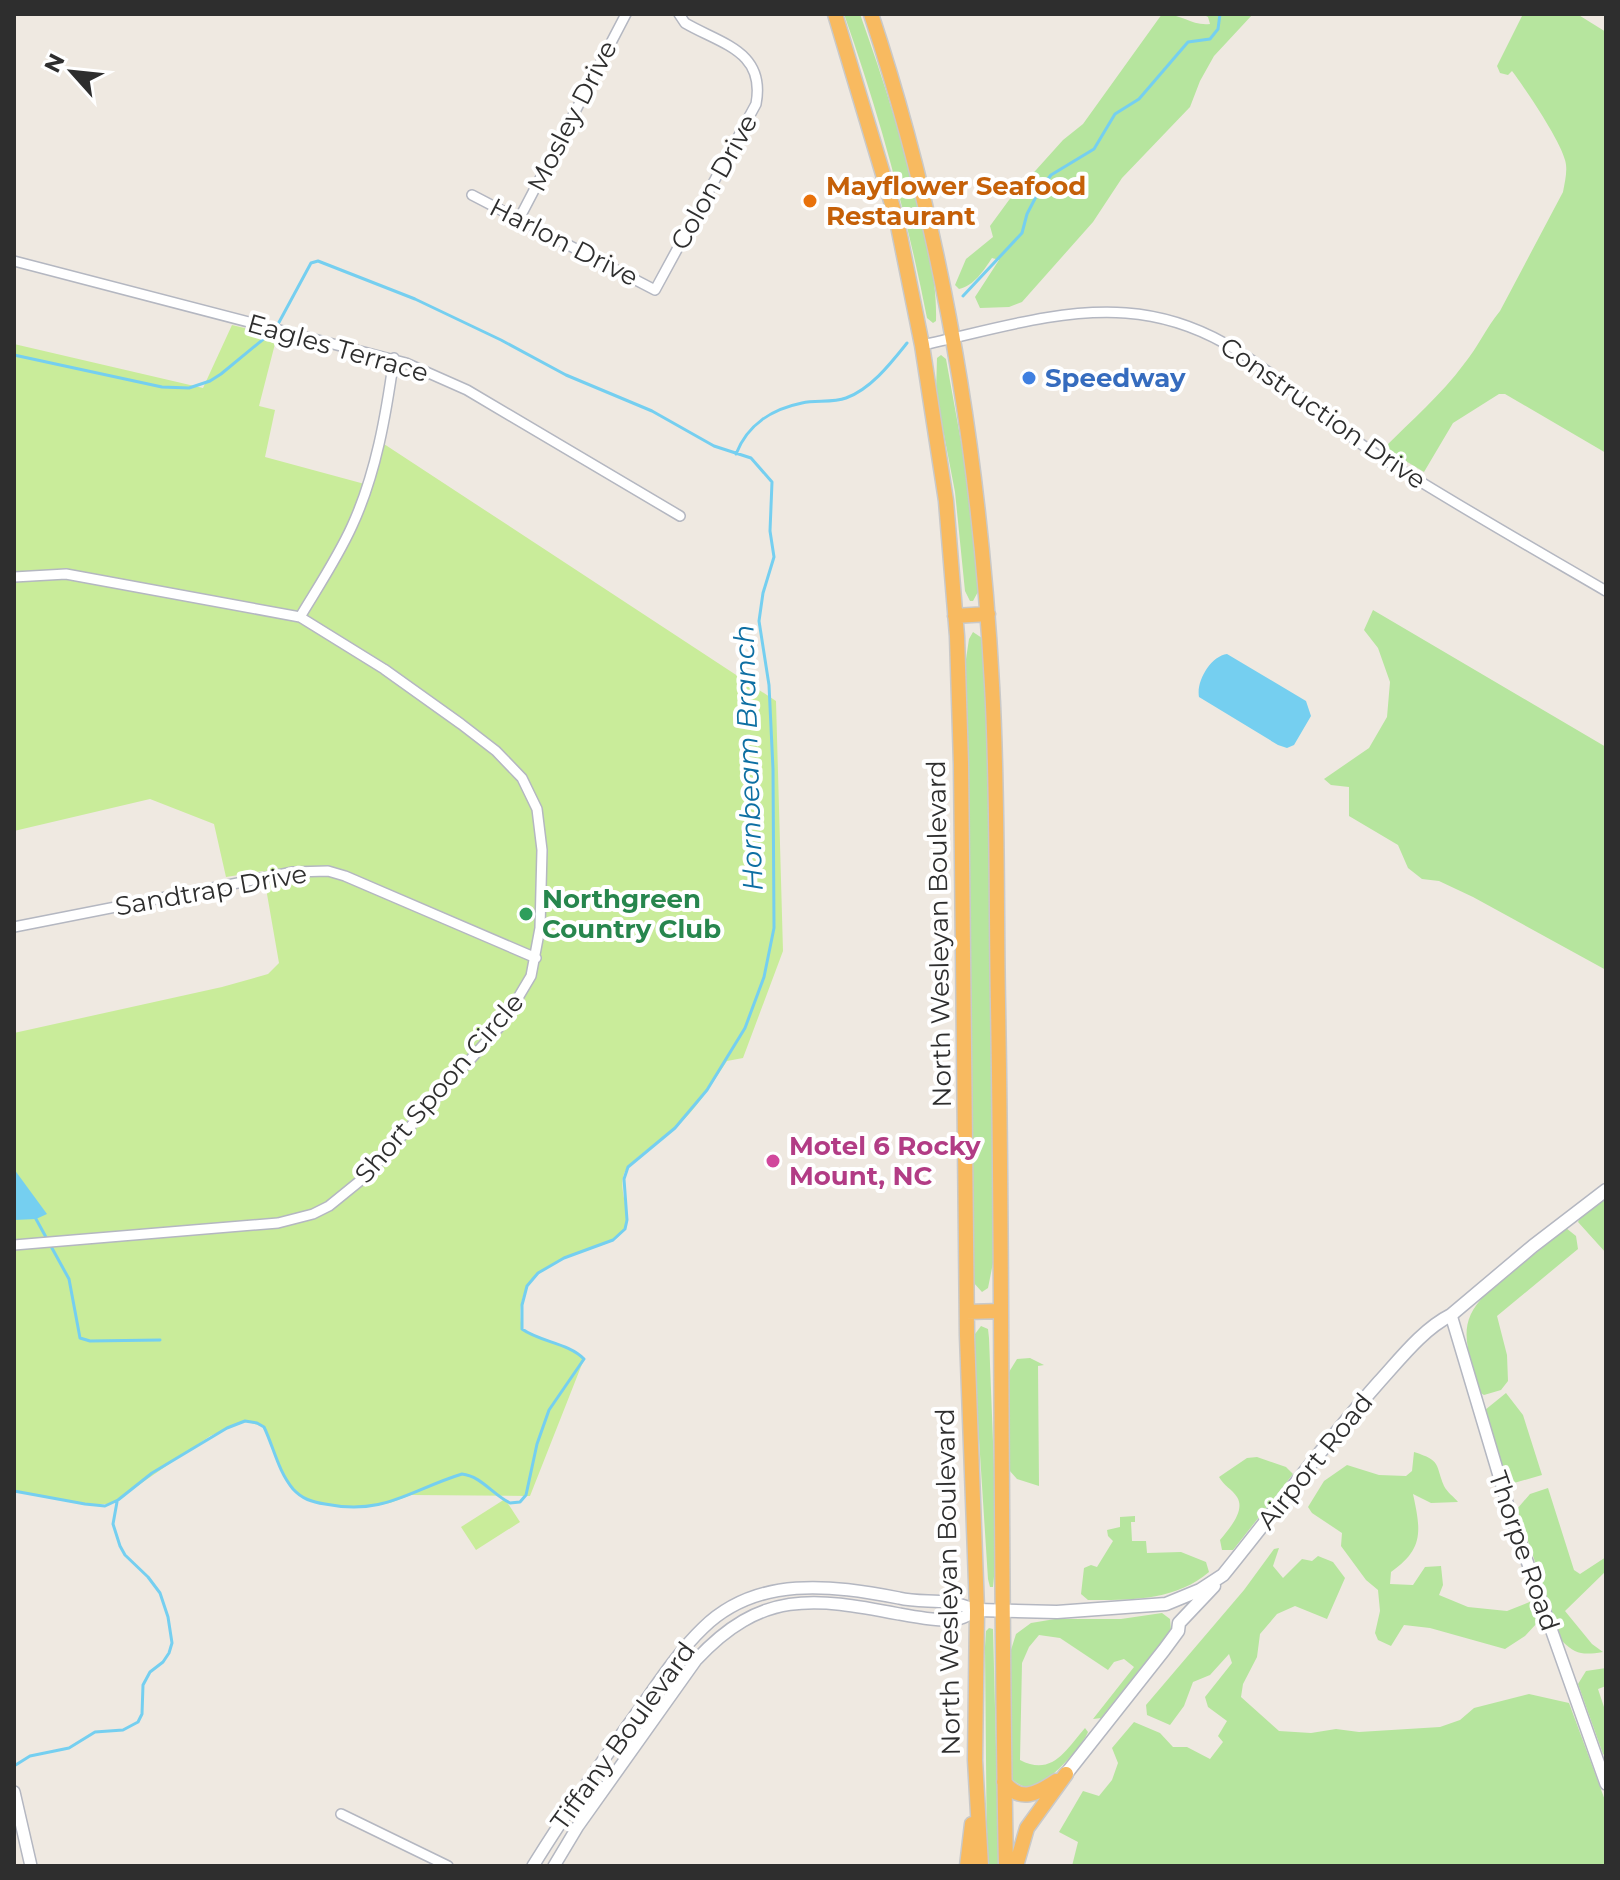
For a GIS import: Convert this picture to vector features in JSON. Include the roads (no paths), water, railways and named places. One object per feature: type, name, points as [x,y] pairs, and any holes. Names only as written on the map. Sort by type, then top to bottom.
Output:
[{"type":"highway","name":"North Wesleyan Boulevard","points":[[835,14],[897,221],[922,345],[946,501],[955,616],[961,764],[967,1312],[977,1610],[976,1776],[981,1866]]},
{"type":"highway","name":"North Wesleyan Boulevard","points":[[871,14],[929,215],[955,338],[980,522],[988,614],[993,689],[1006,1866]]},
{"type":"highway","points":[[955,616],[988,614]]},
{"type":"highway","points":[[967,1312],[1001,1311]]},
{"type":"highway","points":[[1004,1782],[1018,1795],[1027,1796],[1066,1774]]},
{"type":"highway","points":[[1016,1866],[1027,1828],[1066,1774]]},
{"type":"highway","points":[[967,1866],[976,1776]]},
{"type":"main road","name":"Airport Road","points":[[977,1610],[1096,1611],[1166,1604],[1200,1590],[1223,1575],[1381,1381],[1439,1321],[1451,1315],[1606,1190]]},
{"type":"main road","points":[[1066,1774],[1178,1631],[1179,1623],[1223,1575]]},
{"type":"street","name":"Mosley Drive","points":[[519,219],[626,14]]},
{"type":"street","name":"Colon Drive","points":[[655,290],[756,104],[758,93],[755,73],[743,55],[685,23],[679,14]]},
{"type":"street","name":"Harlon Drive","points":[[472,195],[655,290]]},
{"type":"street","name":"Eagles Terrace","points":[[14,261],[394,358],[467,390],[680,516]]},
{"type":"street","name":"Construction Drive","points":[[922,345],[1054,317],[1092,313],[1127,313],[1187,326],[1235,347],[1372,452],[1606,591]]},
{"type":"street","points":[[300,617],[351,528],[363,499],[388,402],[394,358]]},
{"type":"street","name":"Short Spoon Circle","points":[[14,577],[66,574],[300,617],[384,669],[496,751],[522,778],[537,809],[541,827],[541,896],[536,958],[524,991],[503,1023],[366,1176],[329,1206],[296,1219],[259,1226],[14,1245]]},
{"type":"street","name":"Sandtrap Drive","points":[[14,927],[293,872],[328,871],[362,882],[536,958]]},
{"type":"street","name":"Thorpe Road","points":[[1451,1315],[1511,1516],[1606,1784]]},
{"type":"street","name":"Tiffany Boulevard","points":[[533,1866],[681,1652],[706,1625],[729,1609],[774,1591],[818,1586],[904,1600],[950,1602],[977,1610]]},
{"type":"street","name":"Tiffany Boulevard","points":[[554,1866],[578,1826],[696,1660],[714,1641],[744,1620],[778,1606],[810,1602],[840,1603],[917,1618],[960,1619],[977,1610]]},
{"type":"street","points":[[14,1792],[31,1866]]},
{"type":"street","points":[[341,1814],[448,1866]]},
{"type":"water","points":[[1227,654],[1306,701],[1311,716],[1294,745],[1287,748],[1278,745],[1199,697],[1206,670],[1215,659]]},
{"type":"water","points":[[14,1169],[47,1214],[36,1219],[14,1220]]},
{"type":"waterway","name":"Hornbeam Branch","points":[[963,296],[1022,233],[1027,214],[1051,175],[1094,149],[1115,114],[1139,99],[1188,42],[1210,39],[1218,29],[1220,14]]},
{"type":"waterway","name":"Hornbeam Branch","points":[[14,1491],[105,1506],[118,1500],[152,1473],[227,1428],[245,1421],[264,1427],[288,1482],[300,1495],[312,1501],[346,1507],[381,1504],[462,1474],[475,1478],[510,1503],[520,1502],[526,1495],[537,1444],[549,1410],[584,1359],[571,1349],[522,1329],[522,1305],[527,1286],[538,1273],[564,1258],[613,1240],[625,1229],[624,1179],[628,1167],[675,1128],[707,1090],[745,1028],[764,977],[774,928],[773,769],[769,685],[759,621],[763,593],[774,557],[770,531],[772,482],[751,458],[714,446],[652,411],[566,375],[415,299],[318,261],[311,263],[277,326]]},
{"type":"waterway","points":[[14,355],[162,387],[189,388],[221,374],[272,332]]},
{"type":"waterway","name":"Hornbeam Branch","points":[[736,454],[747,435],[771,414],[802,403],[841,400],[855,394],[880,375],[907,343]]},
{"type":"waterway","points":[[36,1219],[69,1279],[80,1338],[90,1341],[160,1340]]},
{"type":"waterway","points":[[14,1766],[30,1756],[69,1748],[95,1732],[123,1730],[138,1722],[142,1714],[143,1685],[150,1672],[169,1653],[172,1643],[160,1593],[120,1546],[113,1524],[117,1502]]},
{"type":"place","name":"Mayflower Seafood Restaurant","points":[[810,201]]},
{"type":"place","name":"Speedway","points":[[1029,378]]},
{"type":"place","name":"Northgreen Country Club","points":[[526,914]]},
{"type":"place","name":"Motel 6 Rocky Mount, NC","points":[[773,1161]]}]
